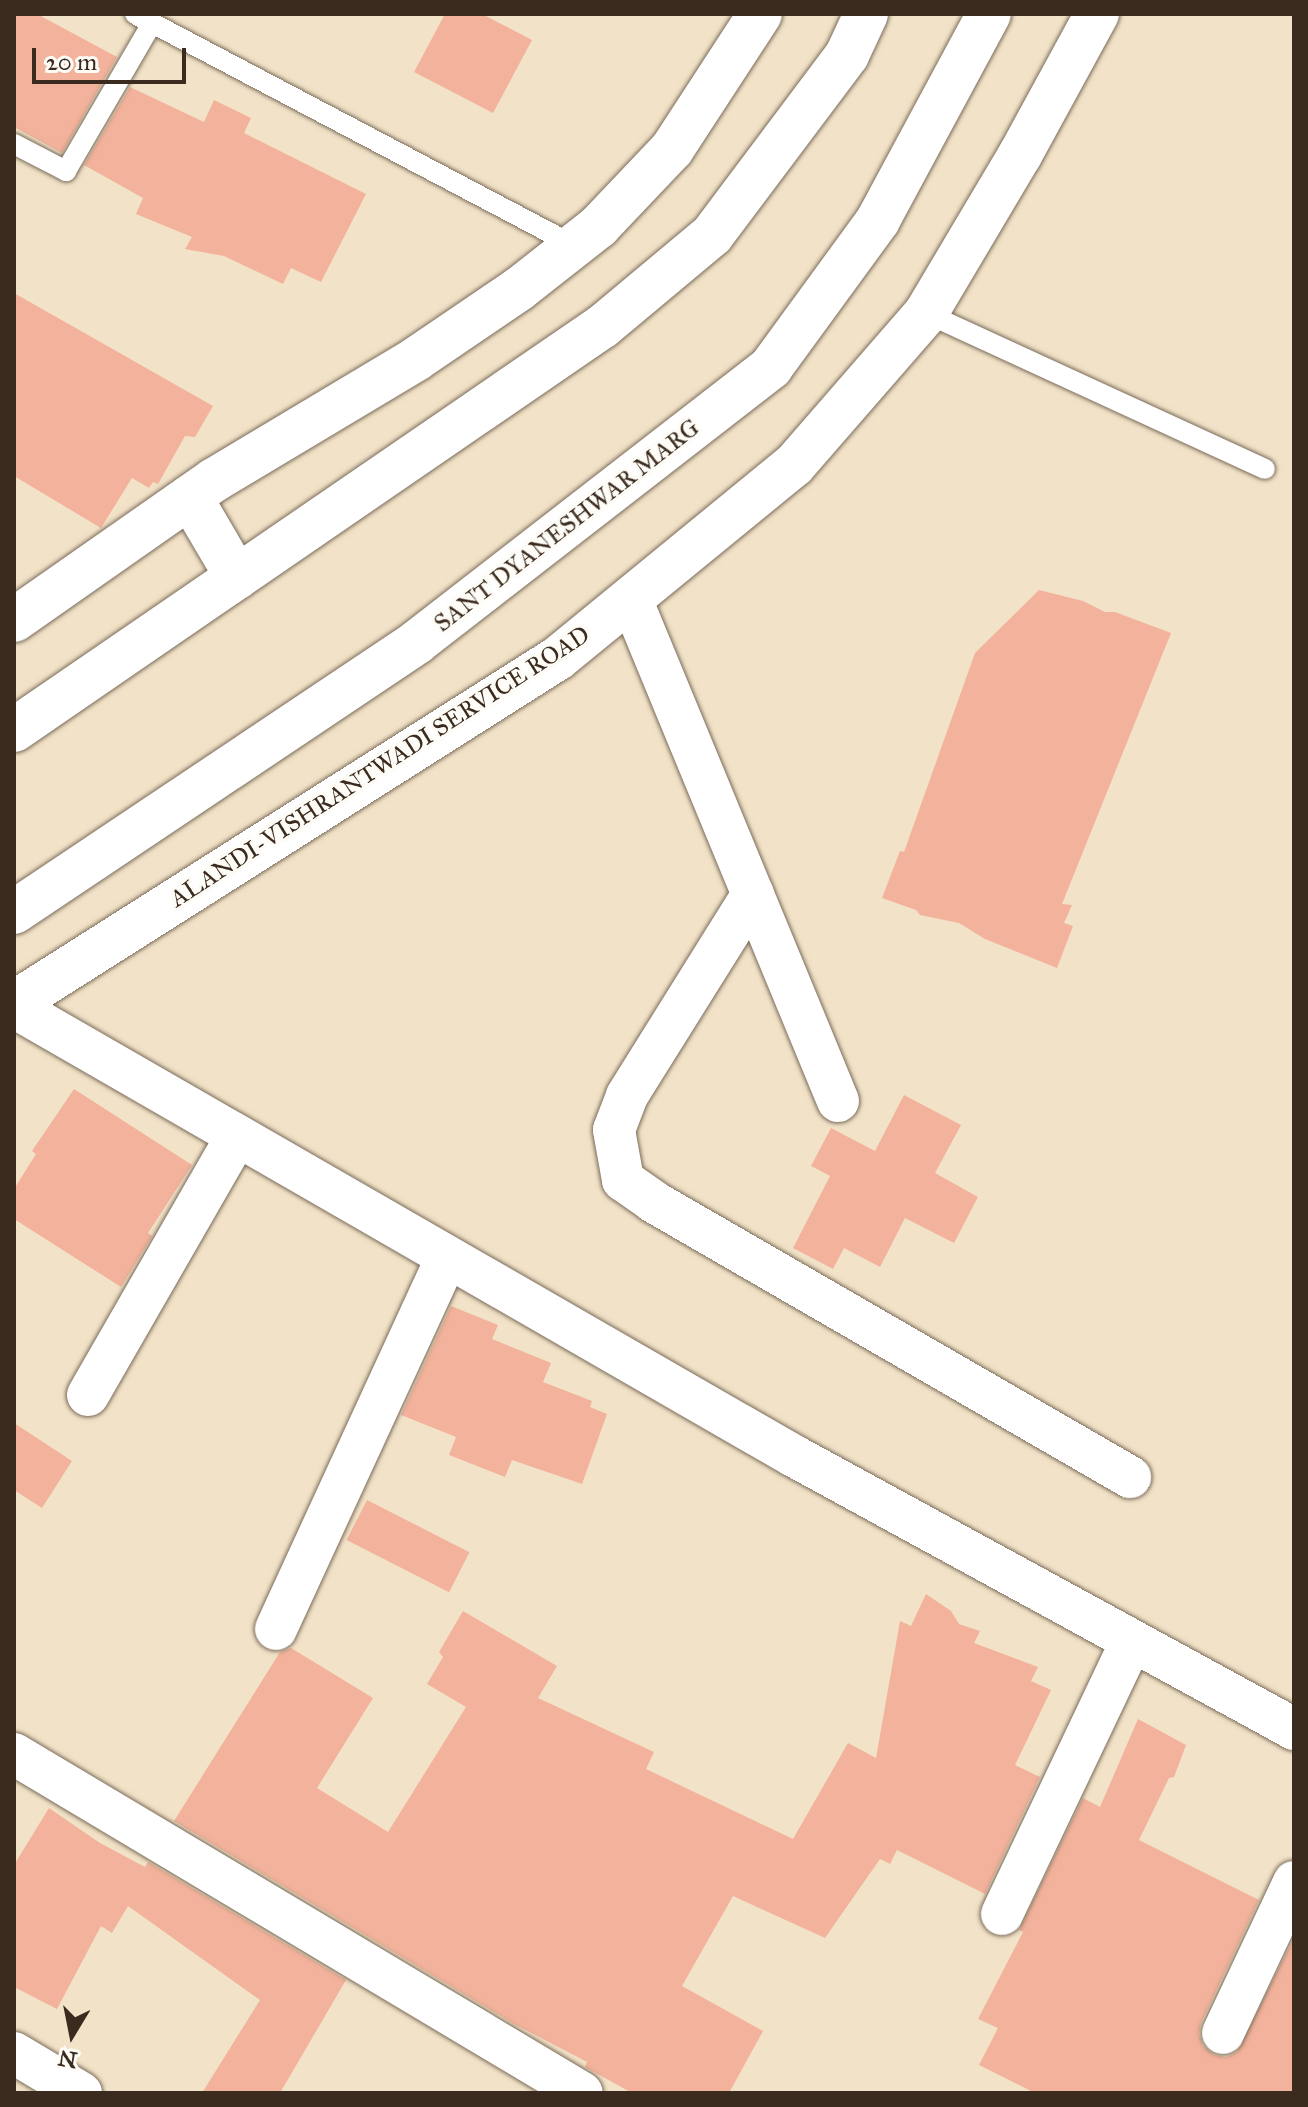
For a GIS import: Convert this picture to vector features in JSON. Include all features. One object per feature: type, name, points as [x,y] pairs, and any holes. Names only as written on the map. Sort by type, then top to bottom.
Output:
[{"type":"main road","points":[[14,620],[190,497],[416,359],[519,289],[599,226],[672,149],[760,14]]},
{"type":"main road","points":[[14,730],[603,326],[712,235],[847,55],[866,14]]},
{"type":"main road","name":"SANT DYANESHWAR MARG","points":[[14,912],[417,642],[771,367],[878,220],[989,14]]},
{"type":"main road","name":"ALANDI-VISHRANTWADI SERVICE ROAD","points":[[14,1005],[558,658],[794,465],[926,313],[1020,155],[1097,14]]},
{"type":"main road","points":[[190,497],[237,577]]},
{"type":"street","points":[[631,599],[838,1101]]},
{"type":"street","points":[[753,894],[627,1096],[614,1130],[623,1180],[654,1202],[1130,1477]]},
{"type":"street","points":[[14,1005],[794,1456],[1294,1729]]},
{"type":"street","points":[[88,1395],[237,1136]]},
{"type":"street","points":[[276,1629],[447,1257]]},
{"type":"street","points":[[1002,1914],[1131,1642]]},
{"type":"street","points":[[14,1754],[582,2093]]},
{"type":"street","points":[[1223,2033],[1294,1882]]},
{"type":"street","points":[[14,2053],[81,2093]]},
{"type":"lane","points":[[14,144],[66,171],[143,18],[574,245]]},
{"type":"lane","points":[[926,313],[1265,469]]},
{"type":"building","points":[[14,14],[37,14],[117,57],[62,153],[14,127]]},
{"type":"building","points":[[445,14],[482,14],[532,40],[493,113],[414,72]]},
{"type":"building","points":[[130,87],[204,122],[214,100],[251,118],[244,133],[366,194],[321,282],[291,268],[283,284],[224,256],[185,249],[192,237],[136,214],[143,198],[84,165]]},
{"type":"building","points":[[14,293],[213,406],[195,437],[185,436],[158,484],[153,482],[149,488],[132,478],[101,528],[14,476]]},
{"type":"building","points":[[1039,590],[1083,601],[1105,612],[1115,612],[1171,633],[1062,904],[1072,905],[1064,923],[1073,926],[1057,968],[985,939],[959,923],[920,915],[916,910],[882,898],[900,851],[904,852],[975,653]]},
{"type":"building","points":[[74,1089],[192,1165],[148,1233],[152,1236],[121,1287],[14,1219],[14,1189],[36,1154],[32,1151]]},
{"type":"building","points":[[904,1095],[961,1125],[935,1173],[978,1197],[954,1243],[905,1218],[880,1267],[844,1248],[833,1269],[793,1248],[830,1176],[811,1166],[831,1128],[875,1151]]},
{"type":"building","points":[[451,1306],[498,1325],[492,1339],[551,1363],[543,1382],[592,1401],[590,1407],[607,1414],[582,1484],[512,1460],[505,1477],[449,1455],[456,1437],[401,1415]]},
{"type":"building","points":[[14,1423],[72,1461],[42,1508],[14,1490]]},
{"type":"building","points":[[367,1500],[469,1552],[449,1592],[347,1540]]},
{"type":"building","points":[[926,1594],[951,1611],[959,1624],[980,1631],[974,1643],[1038,1667],[1031,1681],[1051,1690],[1015,1765],[1040,1777],[985,1894],[897,1850],[890,1864],[880,1859],[825,1938],[733,1896],[682,1986],[763,2031],[729,2093],[632,2093],[585,2067],[587,2062],[514,2024],[174,1821],[280,1652],[291,1648],[373,1698],[317,1788],[388,1832],[466,1707],[427,1684],[443,1657],[439,1652],[463,1611],[557,1666],[538,1698],[654,1752],[646,1769],[793,1839],[848,1743],[876,1758],[900,1621],[911,1626]]},
{"type":"building","points":[[1138,1719],[1186,1745],[1174,1777],[1169,1778],[1139,1840],[1259,1900],[1201,2023],[1199,2034],[1203,2046],[1214,2055],[1226,2057],[1237,2052],[1294,1938],[1294,2093],[1035,2093],[979,2065],[998,2028],[978,2019],[1023,1932],[1019,1930],[1083,1798],[1100,1807]]},
{"type":"building","points":[[49,1808],[100,1843],[145,1867],[148,1862],[346,1980],[280,2093],[202,2093],[260,2000],[128,1906],[112,1933],[101,1926],[57,2009],[14,1987],[14,1865]]}]
